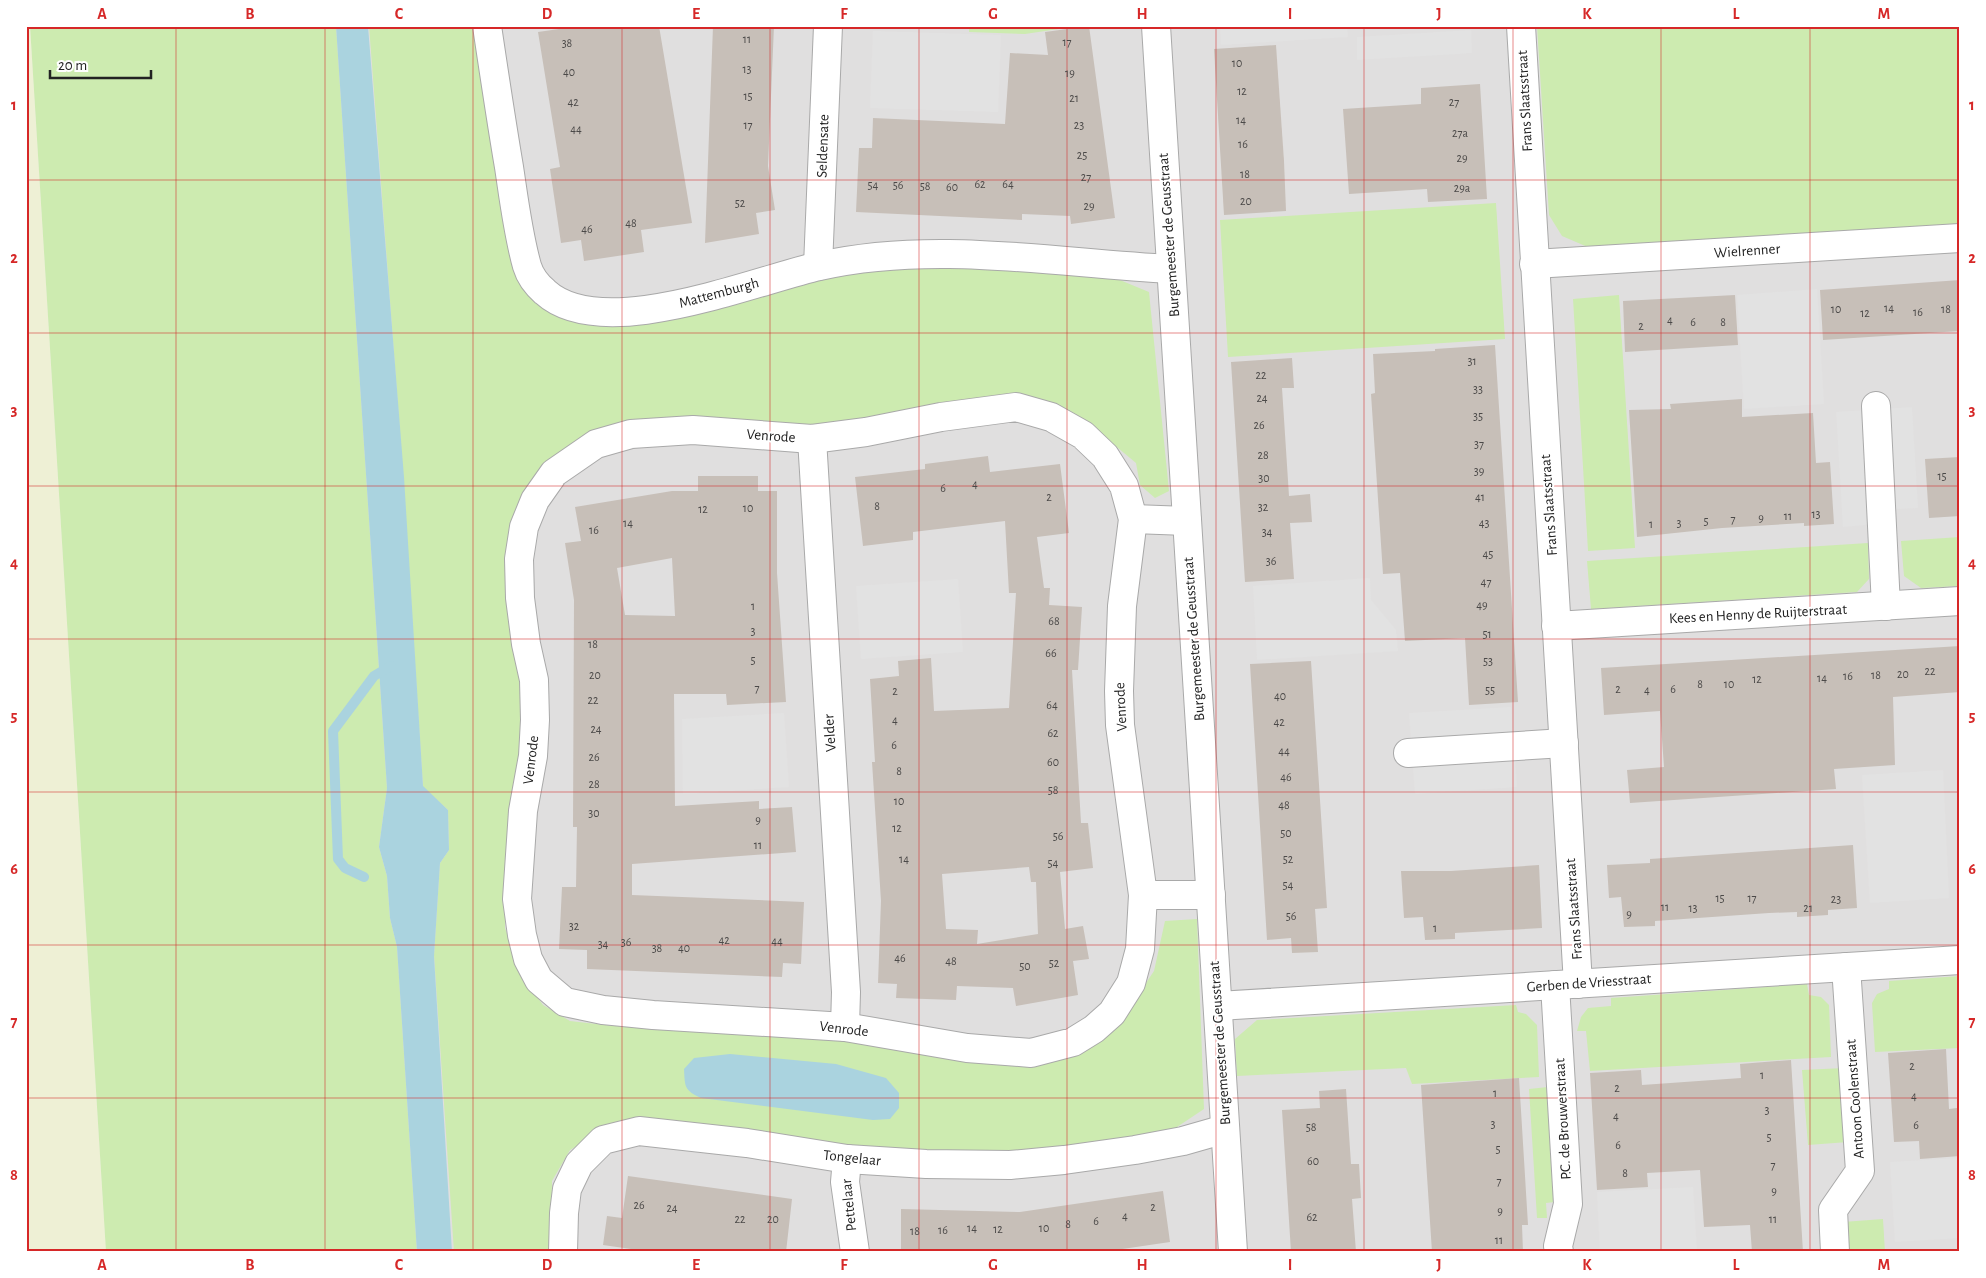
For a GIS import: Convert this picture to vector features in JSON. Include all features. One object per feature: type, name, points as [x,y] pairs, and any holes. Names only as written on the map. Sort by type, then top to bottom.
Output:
[{"type":"street","name":"Mattemburgh","points":[[487,26],[514,203],[528,268],[536,282],[546,293],[558,302],[574,309],[615,313],[684,303],[818,266],[864,258],[939,254],[1038,258],[1171,269]]},
{"type":"street","name":"Seldensate","points":[[818,266],[828,26]]},
{"type":"street","name":"Burgemeester de Geusstraat","points":[[1156,26],[1233,1252]]},
{"type":"street","name":"Frans Slaatsstraat","points":[[1521,26],[1564,743],[1567,984]]},
{"type":"street","name":"Wielrenner","points":[[1534,264],[1960,238]]},
{"type":"street","points":[[1876,406],[1886,606]]},
{"type":"street","name":"Venrode","points":[[1016,407],[1051,417],[1083,435],[1105,456],[1124,486],[1133,519],[1122,606],[1118,691],[1120,725],[1143,895],[1140,949],[1131,982],[1112,1013],[1094,1029],[1073,1042],[1031,1053],[967,1048],[844,1027],[603,1010],[565,1002],[539,980],[528,959],[522,935],[517,899],[522,811],[533,756],[535,720],[534,680],[526,644],[520,598],[519,559],[524,527],[535,500],[554,472],[596,444],[631,434],[693,430],[812,439],[866,432],[942,417],[1016,407]]},
{"type":"street","name":"Velder","points":[[812,439],[846,992],[844,1027]]},
{"type":"street","points":[[1133,519],[1187,522]]},
{"type":"street","name":"Kees en Henny de Ruijterstraat","points":[[1556,626],[1960,601]]},
{"type":"street","points":[[1408,753],[1564,743]]},
{"type":"street","points":[[1143,895],[1211,895]]},
{"type":"street","name":"Gerben de Vriesstraat","points":[[1218,1006],[1960,960]]},
{"type":"street","name":"Antoon Coolenstraat","points":[[1835,1252],[1833,1210],[1860,1171],[1846,967]]},
{"type":"street","name":"P.C. de Brouwerstraat","points":[[1559,1252],[1558,1246],[1568,1204],[1567,984]]},
{"type":"street","name":"Tongelaar","points":[[563,1252],[567,1188],[578,1164],[603,1140],[639,1130],[746,1143],[847,1159],[926,1164],[1010,1165],[1135,1150],[1183,1141],[1225,1129]]},
{"type":"street","name":"Pettelaar","points":[[847,1159],[844,1182],[855,1252]]},
{"type":"shaded area","points":[[295,26],[1960,26],[1960,1252],[345,1252]]},
{"type":"shaded area","points":[[1220,26],[1347,26],[1348,37],[1221,45]]},
{"type":"shaded area","points":[[1471,30],[1472,53],[1357,60],[1357,37]]},
{"type":"shaded area","points":[[873,31],[1001,35],[998,112],[870,108]]},
{"type":"shaded area","points":[[1817,289],[1824,404],[1744,409],[1737,295]]},
{"type":"shaded area","points":[[1912,407],[1918,508],[1896,509],[1865,525],[1843,527],[1836,412]]},
{"type":"shaded area","points":[[1370,578],[1371,600],[1396,630],[1398,651],[1257,660],[1253,586]]},
{"type":"shaded area","points":[[958,579],[963,652],[861,659],[856,586]]},
{"type":"shaded area","points":[[1511,707],[1517,787],[1415,794],[1409,713]]},
{"type":"shaded area","points":[[784,713],[789,787],[683,794],[682,719]]},
{"type":"shaded area","points":[[1943,770],[1949,898],[1870,903],[1862,775]]},
{"type":"shaded area","points":[[1960,1158],[1960,1238],[1895,1242],[1890,1162]]},
{"type":"shaded area","points":[[1693,1187],[1697,1252],[1600,1252],[1597,1192]]},
{"type":"green space","points":[[26,26],[30,26],[106,1252],[26,1252]]},
{"type":"green space","points":[[30,26],[336,26],[387,788],[379,847],[387,876],[390,918],[397,947],[417,1252],[106,1252]]},
{"type":"green space","points":[[369,26],[476,26],[527,287],[554,315],[587,323],[642,322],[707,311],[840,274],[941,266],[1051,272],[1115,278],[1149,292],[1169,491],[1155,498],[1140,485],[1136,463],[1106,438],[1065,412],[832,428],[603,430],[530,487],[516,638],[520,690],[520,757],[505,879],[505,928],[522,976],[543,1005],[570,1021],[614,1026],[766,1031],[999,1057],[1118,1025],[1154,971],[1165,921],[1197,919],[1204,1109],[1168,1133],[1019,1155],[952,1155],[616,1123],[570,1150],[552,1181],[551,1252],[454,1252],[434,955],[440,863],[449,850],[448,810],[423,787],[399,419]]},
{"type":"green space","points":[[969,26],[1079,26],[1025,34],[969,32]]},
{"type":"green space","points":[[1537,26],[1960,26],[1960,224],[1590,248],[1562,236],[1549,215]]},
{"type":"green space","points":[[1496,203],[1505,339],[1228,357],[1220,220]]},
{"type":"green space","points":[[1619,295],[1635,548],[1588,551],[1573,299]]},
{"type":"green space","points":[[1960,537],[1960,586],[1921,588],[1904,576],[1901,541]]},
{"type":"green space","points":[[1868,543],[1869,579],[1857,592],[1591,609],[1587,561]]},
{"type":"green space","points":[[1960,976],[1960,1048],[1875,1052],[1872,1003],[1877,994],[1889,989],[1889,981]]},
{"type":"green space","points":[[1807,984],[1809,995],[1821,997],[1829,1005],[1831,1057],[1590,1071],[1586,1031],[1577,1031],[1581,1017],[1588,1008],[1611,1006],[1611,998]]},
{"type":"green space","points":[[1516,1005],[1518,1012],[1526,1014],[1537,1025],[1539,1077],[1412,1084],[1406,1068],[1237,1076],[1235,1039],[1257,1020]]},
{"type":"green space","points":[[1844,1068],[1848,1142],[1808,1145],[1802,1070]]},
{"type":"green space","points":[[1548,1087],[1555,1202],[1546,1203],[1547,1218],[1537,1218],[1529,1089]]},
{"type":"green space","points":[[1883,1219],[1885,1252],[1845,1252],[1843,1222]]},
{"type":"water","points":[[336,26],[368,26],[404,477],[423,786],[448,810],[449,850],[440,863],[434,956],[452,1252],[417,1252],[397,947],[390,918],[387,876],[379,847],[387,788]]},
{"type":"water","points":[[730,1054],[836,1064],[886,1078],[899,1093],[899,1108],[890,1119],[873,1120],[701,1098],[688,1090],[685,1084],[684,1069],[694,1058]]},
{"type":"building","points":[[580,26],[659,26],[692,223],[641,230],[644,252],[584,261],[581,240],[561,243],[550,169],[560,167],[538,32]]},
{"type":"building","points":[[713,26],[774,26],[768,166],[775,210],[756,213],[759,234],[705,243]]},
{"type":"building","points":[[1089,26],[1115,218],[1071,224],[1070,216],[1022,214],[1022,220],[856,212],[859,148],[872,148],[873,118],[1005,124],[1010,53],[1048,55],[1045,32]]},
{"type":"building","points":[[1276,45],[1286,211],[1224,215],[1214,49]]},
{"type":"building","points":[[1480,84],[1487,199],[1428,202],[1427,189],[1349,194],[1343,109],[1421,104],[1421,88]]},
{"type":"building","points":[[1960,280],[1960,331],[1823,340],[1820,290]]},
{"type":"building","points":[[1735,295],[1738,345],[1625,352],[1623,301]]},
{"type":"building","points":[[1495,345],[1518,702],[1469,705],[1465,638],[1405,641],[1400,573],[1383,574],[1371,394],[1375,393],[1373,354],[1435,351],[1435,349]]},
{"type":"building","points":[[1292,358],[1294,388],[1282,388],[1289,496],[1310,494],[1312,522],[1290,523],[1294,579],[1245,582],[1231,362]]},
{"type":"building","points":[[1742,399],[1742,417],[1813,413],[1816,463],[1830,462],[1834,524],[1804,526],[1804,523],[1722,528],[1637,537],[1629,410],[1671,409],[1670,404]]},
{"type":"building","points":[[988,456],[990,472],[1060,464],[1069,533],[1037,537],[1044,588],[1050,588],[1049,605],[1082,607],[1078,670],[1072,670],[1081,823],[1088,823],[1093,868],[1060,872],[1065,929],[1083,926],[1089,959],[1073,961],[1078,995],[1016,1006],[1013,988],[957,986],[956,1000],[896,998],[897,984],[878,983],[881,901],[872,762],[875,762],[870,679],[899,676],[898,661],[931,658],[934,711],[1009,708],[1016,593],[1009,593],[1005,521],[913,532],[913,540],[863,546],[855,477],[925,469],[925,464]],"holes":[[[1029,867],[1031,882],[1036,882],[1038,934],[977,944],[978,930],[946,929],[942,874]]]},
{"type":"building","points":[[1960,457],[1960,516],[1929,518],[1925,459]]},
{"type":"building","points":[[698,476],[758,476],[758,491],[777,491],[777,573],[786,702],[727,705],[726,694],[674,694],[675,806],[759,801],[759,809],[792,807],[796,852],[632,864],[632,895],[804,902],[801,964],[783,963],[782,977],[587,969],[587,950],[559,949],[562,887],[576,887],[577,827],[573,827],[574,600],[565,543],[581,541],[575,507],[672,491],[698,491]],"holes":[[[672,558],[675,616],[625,615],[617,568]]]},
{"type":"building","points":[[1960,646],[1960,692],[1893,697],[1895,765],[1834,769],[1836,789],[1630,803],[1627,770],[1664,767],[1660,711],[1604,715],[1601,668]]},
{"type":"building","points":[[1311,661],[1327,908],[1315,909],[1318,952],[1292,953],[1291,938],[1267,940],[1250,664]]},
{"type":"building","points":[[1853,845],[1857,908],[1828,910],[1828,915],[1797,917],[1797,912],[1769,913],[1655,921],[1655,926],[1624,927],[1621,897],[1609,898],[1607,865],[1650,863],[1650,859]]},
{"type":"building","points":[[1539,865],[1542,928],[1455,933],[1455,939],[1425,940],[1423,917],[1404,918],[1401,871],[1451,871]]},
{"type":"building","points":[[1946,1049],[1949,1109],[1957,1108],[1960,1156],[1920,1159],[1919,1141],[1894,1142],[1888,1053]]},
{"type":"building","points":[[1791,1060],[1803,1252],[1752,1252],[1750,1225],[1704,1227],[1700,1170],[1647,1173],[1648,1187],[1597,1190],[1590,1073],[1641,1070],[1642,1085],[1741,1078],[1740,1064]]},
{"type":"building","points":[[1519,1078],[1528,1225],[1522,1225],[1523,1252],[1432,1252],[1421,1085]]},
{"type":"building","points":[[1346,1089],[1351,1164],[1359,1164],[1361,1198],[1352,1199],[1356,1252],[1291,1252],[1282,1110],[1320,1108],[1319,1091]]},
{"type":"building","points":[[628,1176],[792,1199],[786,1252],[652,1252],[603,1245],[607,1216],[622,1218]]},
{"type":"building","points":[[1163,1191],[1170,1242],[1102,1252],[901,1252],[901,1209],[1020,1212]]},
{"type":"waterway","points":[[364,877],[345,868],[338,859],[333,731],[374,676],[391,666]]}]
